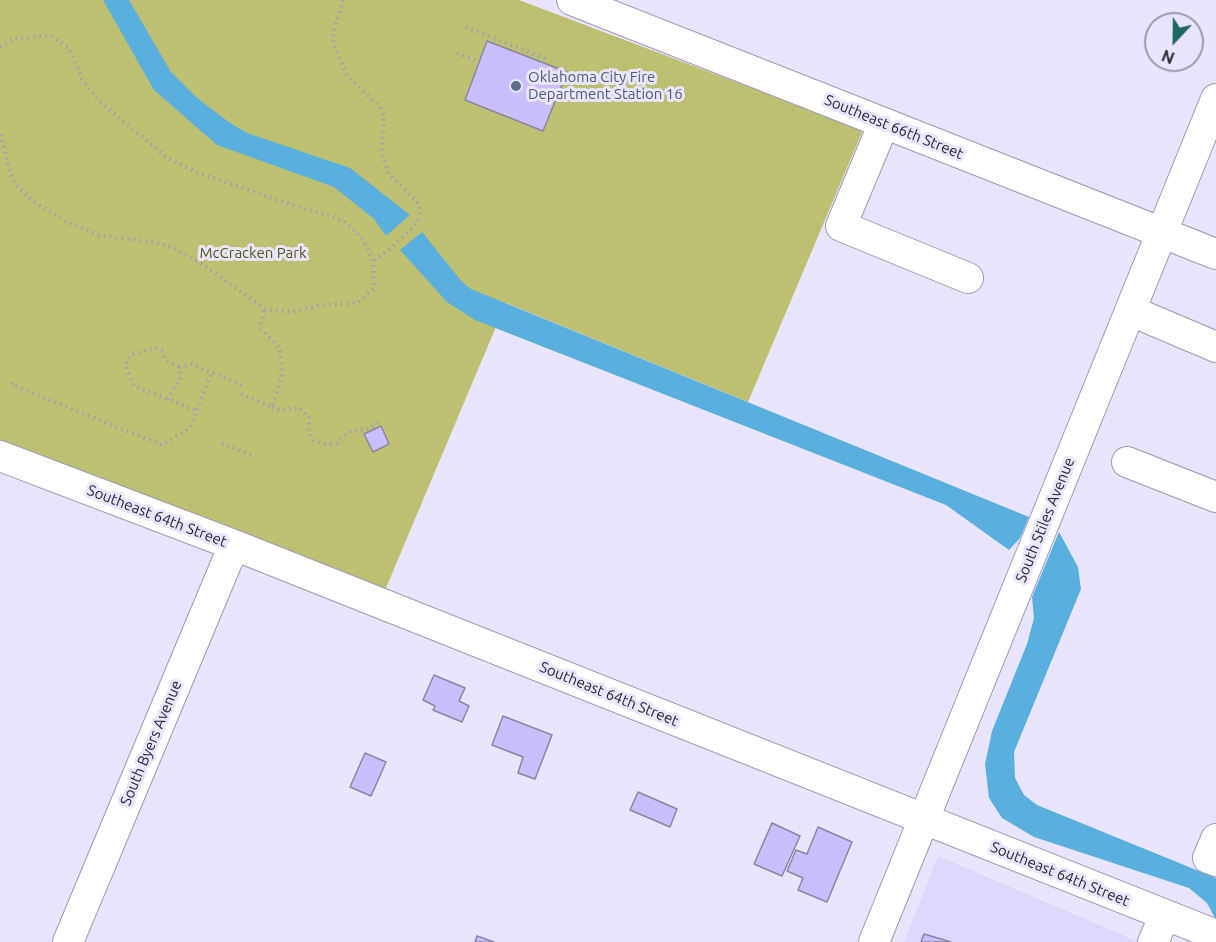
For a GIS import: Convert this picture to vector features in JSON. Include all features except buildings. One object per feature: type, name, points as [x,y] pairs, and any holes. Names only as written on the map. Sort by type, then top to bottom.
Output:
[{"type":"street","name":"Southeast 66th Street","points":[[572,0],[614,7],[884,123],[1216,254]]},
{"type":"street","name":"South Stiles Avenue","points":[[874,942],[1216,99]]},
{"type":"street","points":[[884,123],[841,226],[969,278]]},
{"type":"street","points":[[1131,311],[1216,347]]},
{"type":"street","name":"Southeast 64th Street","points":[[0,456],[234,545],[1216,935]]},
{"type":"street","points":[[1127,462],[1216,497]]},
{"type":"street","name":"South Byers Avenue","points":[[68,942],[234,545]]},
{"type":"street","points":[[1216,838],[1208,858],[1216,861]]},
{"type":"street","points":[[1153,942],[1165,915]]},
{"type":"path","points":[[343,0],[333,34],[334,46],[348,77],[380,107],[384,117],[381,152],[388,172],[419,204],[418,222],[390,249],[372,261]]},
{"type":"path","points":[[466,27],[549,60]]},
{"type":"path","points":[[0,47],[15,38],[30,35],[51,36],[70,49],[82,79],[98,100],[166,157],[196,172],[307,210],[332,216],[355,230],[363,239],[372,261],[374,288],[357,303],[322,305],[289,312],[265,309],[199,262],[174,248],[157,243],[99,235],[67,222],[24,194],[15,184],[6,162],[0,131]]},
{"type":"path","points":[[456,53],[479,62]]},
{"type":"path","points":[[0,164],[6,162]]},
{"type":"path","points":[[265,309],[260,327],[280,349],[283,363],[282,375],[272,407]]},
{"type":"path","points":[[197,411],[134,386],[125,365],[127,359],[135,351],[154,348],[162,351],[166,360],[179,367],[191,364],[244,386]]},
{"type":"path","points":[[167,399],[180,380],[179,367]]},
{"type":"path","points":[[13,383],[12,386],[162,445],[190,428],[212,372]]},
{"type":"path","points":[[241,394],[282,411],[298,407],[309,417],[309,434],[314,440],[328,445],[337,443],[351,430],[369,429],[381,421]]},
{"type":"path","points":[[222,443],[255,457]]},
{"type":"shaded area","points":[[938,856],[1139,942],[904,942]]},
{"type":"green space","name":"McCracken Park","points":[[0,0],[519,0],[863,130],[748,402],[506,303],[383,595],[0,443]]},
{"type":"water","points":[[103,0],[129,0],[171,72],[197,98],[230,123],[247,133],[350,168],[410,215],[386,236],[374,219],[334,187],[217,145],[154,90]]},
{"type":"water","points":[[422,232],[462,282],[471,289],[1029,517],[1020,538],[1009,550],[946,505],[475,320],[447,302],[400,250]]},
{"type":"water","points":[[1059,532],[1078,567],[1081,589],[1014,752],[1015,778],[1024,795],[1037,805],[1216,878],[1216,920],[1207,903],[1189,888],[1034,837],[1002,818],[989,798],[985,764],[992,731],[1027,644],[1034,618],[1032,597]]},
{"type":"place","name":"Oklahoma City Fire Department Station 16","points":[[516,86]]}]
